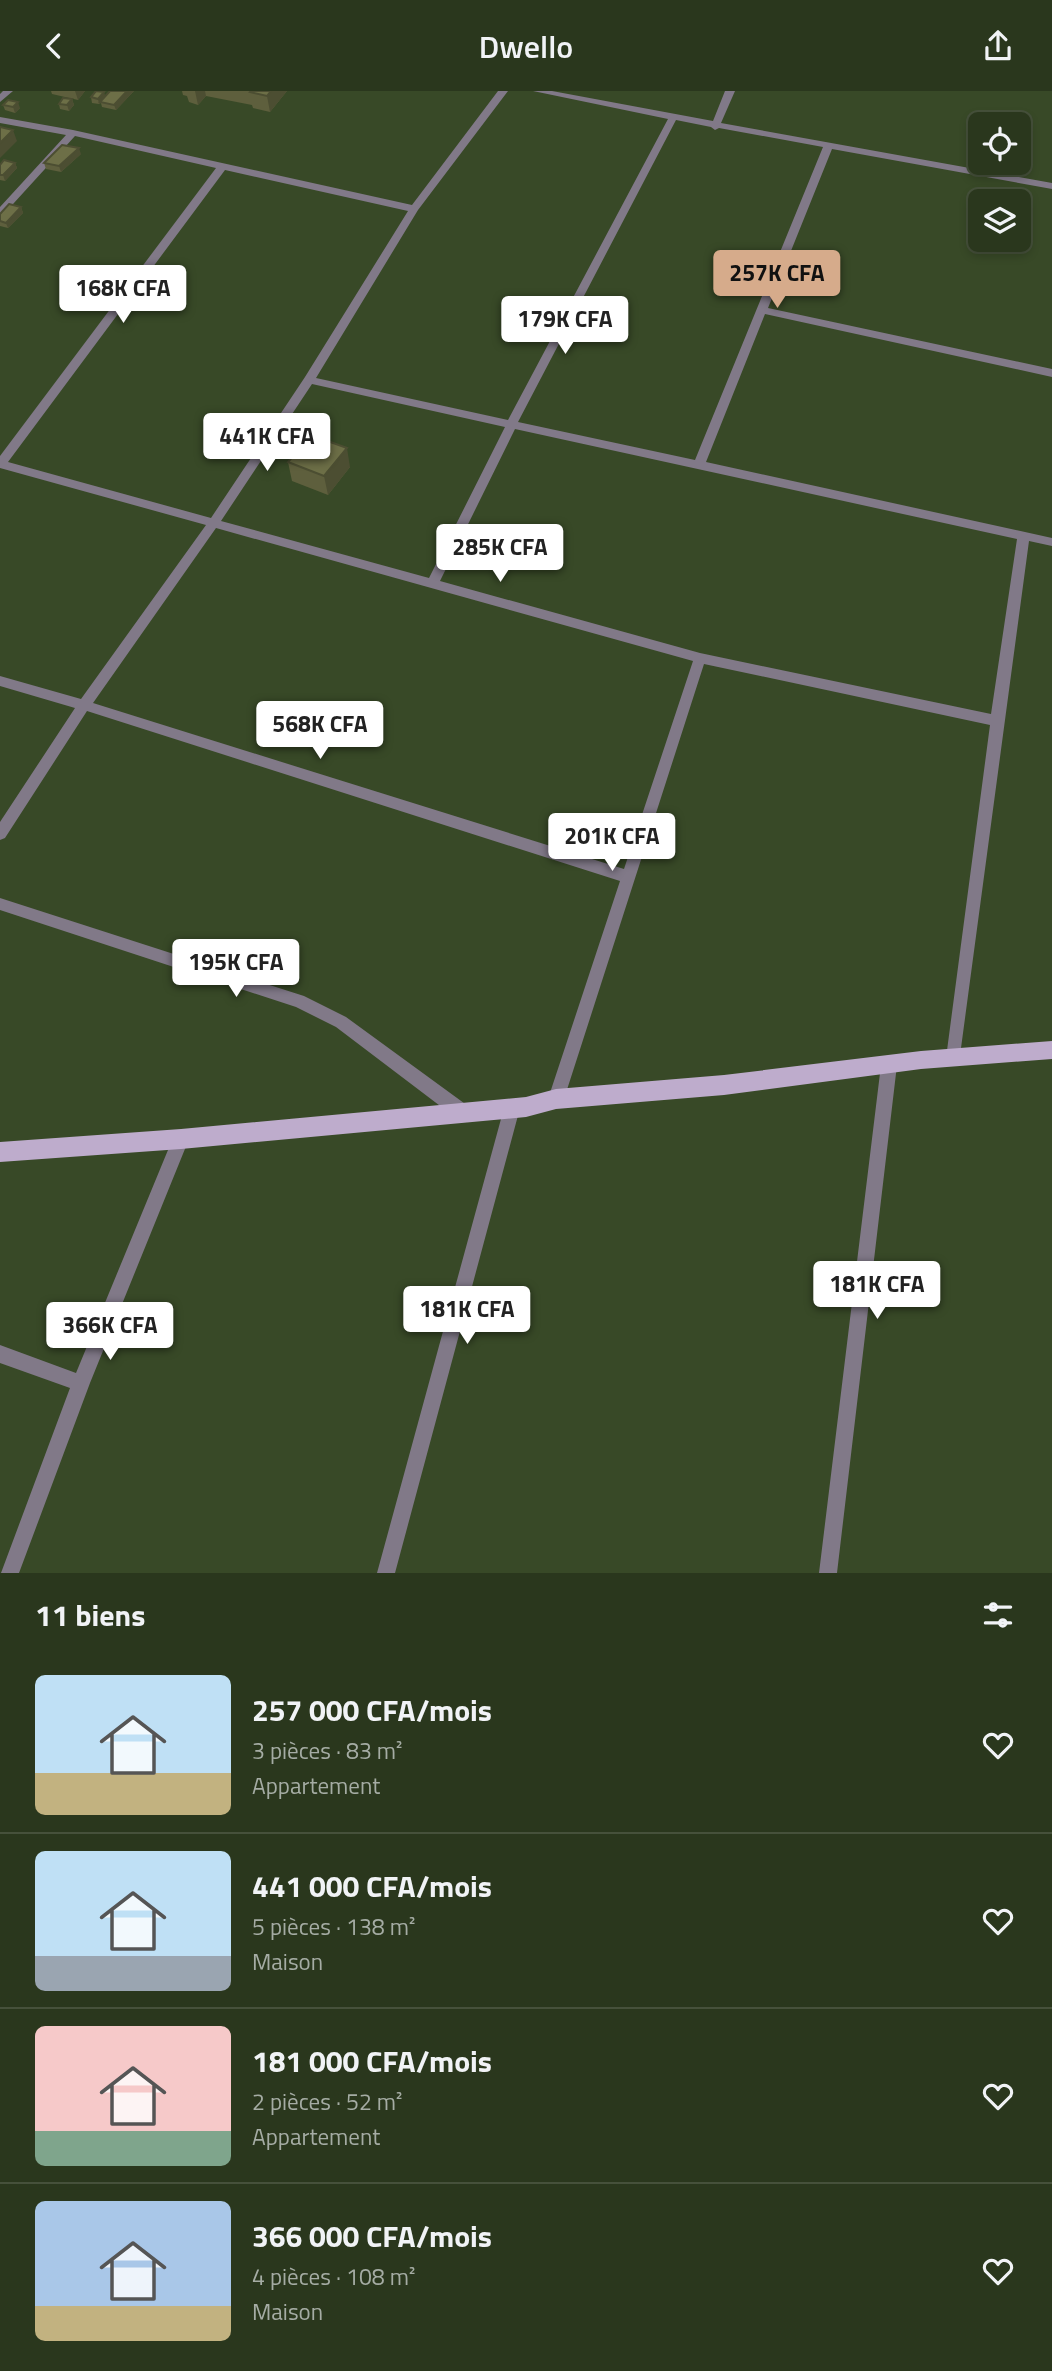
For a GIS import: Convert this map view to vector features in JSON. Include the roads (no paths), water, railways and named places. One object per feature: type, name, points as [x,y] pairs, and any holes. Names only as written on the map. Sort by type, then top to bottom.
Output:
[{"type":"main road","points":[[0,1152],[181,1139],[512,1108],[556,1099],[723,1085],[1052,1049]]},
{"type":"street","points":[[0,99],[8,91]]},
{"type":"street","points":[[0,834],[84,705],[213,524],[309,380],[414,209],[503,91]]},
{"type":"street","points":[[538,91],[715,127],[829,144],[1052,186]]},
{"type":"street","points":[[715,127],[730,91]]},
{"type":"street","points":[[433,583],[511,425],[673,118]]},
{"type":"street","points":[[0,120],[73,133],[414,209]]},
{"type":"street","points":[[0,213],[73,133]]},
{"type":"street","points":[[699,465],[829,144]]},
{"type":"street","points":[[221,168],[0,464],[700,658],[996,721]]},
{"type":"street","points":[[761,310],[1052,373]]},
{"type":"street","points":[[309,380],[1052,542]]},
{"type":"street","points":[[954,1058],[996,721],[1024,535]]},
{"type":"street","points":[[556,1099],[700,658]]},
{"type":"street","points":[[0,681],[629,877]]},
{"type":"street","points":[[0,904],[299,1001],[341,1021],[462,1112]]},
{"type":"street","points":[[828,1573],[889,1065]]},
{"type":"street","points":[[386,1573],[512,1108]]},
{"type":"street","points":[[10,1573],[81,1383],[181,1139]]},
{"type":"street","points":[[0,1354],[81,1383]]}]
